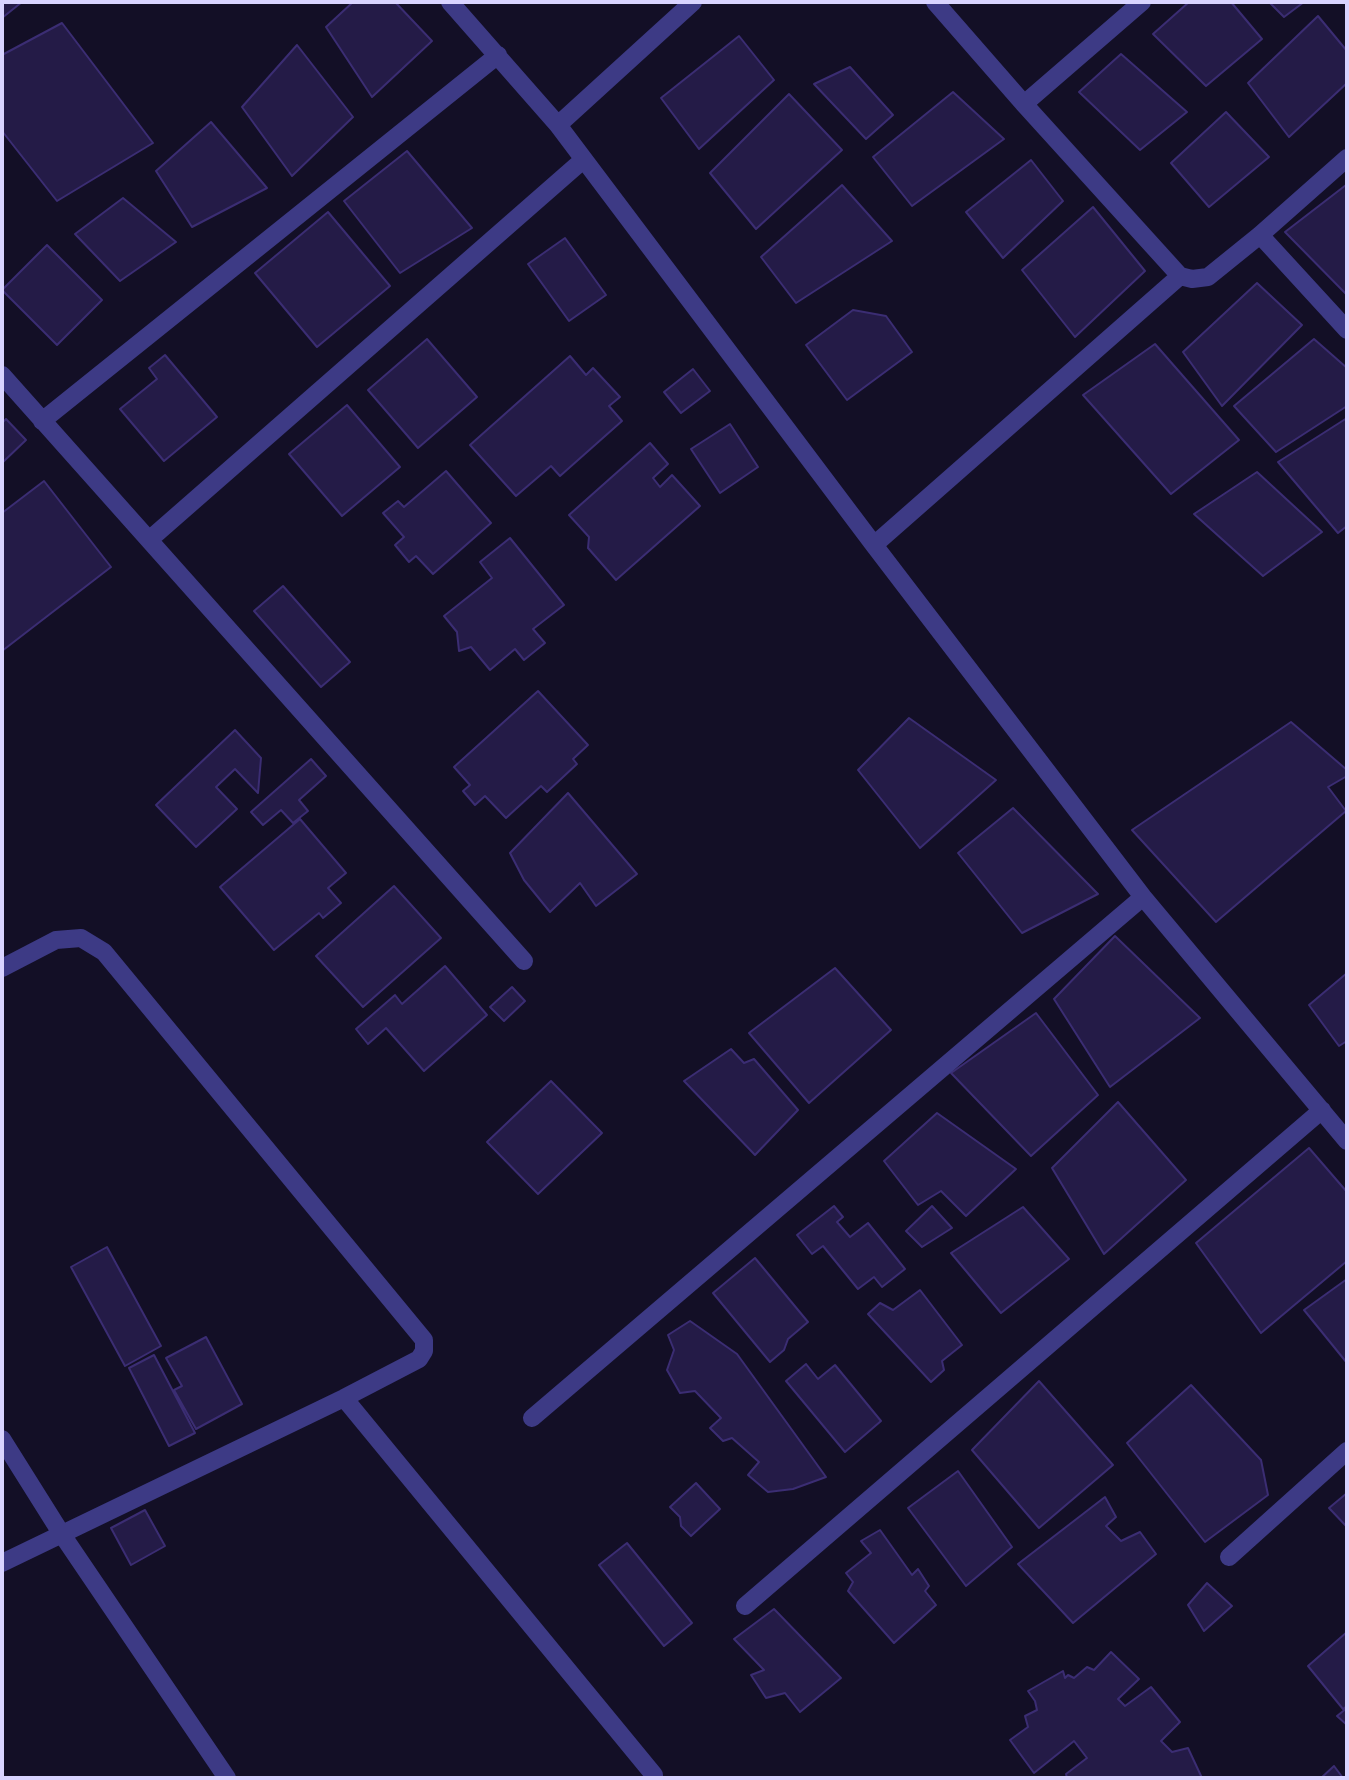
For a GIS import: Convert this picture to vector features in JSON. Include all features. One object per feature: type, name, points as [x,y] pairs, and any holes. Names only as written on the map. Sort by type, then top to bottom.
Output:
[{"type":"street","points":[[450,2],[558,125],[873,545],[1143,897],[1347,1141]]},
{"type":"street","points":[[558,125],[693,2]]},
{"type":"street","points":[[935,2],[1180,276],[1192,279],[1208,277],[1347,158]]},
{"type":"street","points":[[1024,104],[1142,2]]},
{"type":"street","points":[[42,421],[498,55]]},
{"type":"street","points":[[149,540],[583,160]]},
{"type":"street","points":[[1260,235],[1347,330]]},
{"type":"street","points":[[873,545],[1180,276]]},
{"type":"street","points":[[2,375],[524,961]]},
{"type":"street","points":[[532,1418],[1143,897]]},
{"type":"street","points":[[2,968],[56,940],[81,938],[104,952],[424,1340],[424,1351],[419,1359],[2,1563]]},
{"type":"street","points":[[746,1606],[1322,1111]]},
{"type":"street","points":[[344,1398],[654,1778]]},
{"type":"street","points":[[2,1439],[61,1533],[227,1778]]},
{"type":"street","points":[[1229,1557],[1347,1451]]},
{"type":"building","points":[[2,2],[22,2],[2,18]]},
{"type":"building","points":[[353,2],[395,2],[432,41],[372,97],[326,27]]},
{"type":"building","points":[[1189,2],[1231,2],[1262,39],[1206,86],[1153,34]]},
{"type":"building","points":[[1269,2],[1304,2],[1284,17]]},
{"type":"building","points":[[1318,16],[1347,51],[1347,83],[1289,137],[1248,83]]},
{"type":"building","points":[[62,23],[153,143],[57,201],[2,131],[2,55]]},
{"type":"building","points":[[739,36],[774,80],[699,149],[661,98]]},
{"type":"building","points":[[297,45],[353,117],[292,176],[242,107]]},
{"type":"building","points":[[1121,54],[1187,112],[1140,150],[1079,92]]},
{"type":"building","points":[[850,67],[893,115],[866,139],[814,84]]},
{"type":"building","points":[[953,92],[1004,139],[912,206],[873,157]]},
{"type":"building","points":[[789,94],[842,150],[756,229],[710,173]]},
{"type":"building","points":[[1226,112],[1269,157],[1209,207],[1171,163]]},
{"type":"building","points":[[211,122],[267,188],[192,227],[156,171]]},
{"type":"building","points":[[407,151],[472,228],[400,273],[344,201]]},
{"type":"building","points":[[1031,160],[1063,201],[1003,258],[966,212]]},
{"type":"building","points":[[842,185],[892,241],[796,303],[761,257]]},
{"type":"building","points":[[1347,186],[1347,295],[1285,232]]},
{"type":"building","points":[[123,198],[176,242],[120,281],[75,234]]},
{"type":"building","points":[[1093,207],[1145,271],[1075,337],[1022,270]]},
{"type":"building","points":[[328,212],[390,286],[317,347],[255,273]]},
{"type":"building","points":[[565,238],[606,295],[569,321],[528,264]]},
{"type":"building","points":[[47,245],[102,300],[57,345],[2,290]]},
{"type":"building","points":[[1257,283],[1302,325],[1222,406],[1183,352]]},
{"type":"building","points":[[853,310],[886,316],[912,352],[847,400],[806,345]]},
{"type":"building","points":[[427,339],[477,397],[418,448],[368,390]]},
{"type":"building","points":[[1314,339],[1347,368],[1347,406],[1276,452],[1234,406]]},
{"type":"building","points":[[1155,344],[1239,440],[1171,494],[1083,395]]},
{"type":"building","points":[[165,355],[217,417],[164,461],[120,409],[157,379],[149,368]]},
{"type":"building","points":[[570,356],[586,375],[593,368],[620,397],[609,406],[622,421],[560,476],[551,466],[516,496],[470,445]]},
{"type":"building","points":[[693,369],[710,391],[681,413],[664,392]]},
{"type":"building","points":[[347,405],[400,467],[342,516],[289,454]]},
{"type":"building","points":[[1347,418],[1347,526],[1338,533],[1278,462]]},
{"type":"building","points":[[6,419],[26,440],[2,463],[2,423]]},
{"type":"building","points":[[730,424],[758,467],[720,493],[691,449]]},
{"type":"building","points":[[650,443],[668,464],[653,478],[660,487],[672,475],[700,506],[616,580],[588,548],[589,537],[569,515]]},
{"type":"building","points":[[446,471],[491,523],[433,574],[416,556],[409,562],[395,545],[404,537],[383,513],[398,501],[404,507]]},
{"type":"building","points":[[1257,472],[1322,532],[1263,576],[1194,514]]},
{"type":"building","points":[[44,481],[111,567],[2,651],[2,513]]},
{"type":"building","points":[[510,538],[564,605],[533,629],[545,643],[524,660],[515,649],[490,670],[471,647],[459,651],[457,632],[444,616],[492,578],[480,562]]},
{"type":"building","points":[[283,586],[350,662],[321,687],[254,611]]},
{"type":"building","points":[[538,691],[588,745],[573,759],[577,764],[547,792],[541,786],[506,818],[485,796],[475,805],[463,791],[470,785],[454,767]]},
{"type":"building","points":[[909,718],[996,780],[920,848],[858,770]]},
{"type":"building","points":[[1291,722],[1347,770],[1347,776],[1328,787],[1346,811],[1216,922],[1132,830]]},
{"type":"building","points":[[235,730],[261,758],[258,793],[235,769],[216,787],[237,809],[196,847],[156,805]]},
{"type":"building","points":[[311,759],[326,776],[299,800],[308,811],[293,823],[281,810],[263,825],[251,812]]},
{"type":"building","points":[[568,793],[637,874],[596,906],[580,883],[550,912],[524,880],[510,853]]},
{"type":"building","points":[[1013,808],[1098,894],[1022,933],[958,853]]},
{"type":"building","points":[[300,819],[346,873],[328,888],[341,903],[323,918],[319,913],[274,950],[220,887]]},
{"type":"building","points":[[394,886],[441,938],[363,1007],[316,956]]},
{"type":"building","points":[[1115,936],[1200,1018],[1110,1087],[1054,999]]},
{"type":"building","points":[[445,966],[487,1015],[424,1071],[386,1028],[368,1044],[356,1029],[395,995],[402,1004]]},
{"type":"building","points":[[835,968],[891,1030],[809,1103],[749,1033]]},
{"type":"building","points":[[1347,973],[1347,1041],[1339,1046],[1309,1005]]},
{"type":"building","points":[[512,987],[525,1001],[504,1021],[490,1007]]},
{"type":"building","points":[[1036,1013],[1098,1095],[1031,1156],[951,1073]]},
{"type":"building","points":[[731,1049],[744,1063],[754,1059],[798,1110],[755,1155],[684,1081]]},
{"type":"building","points":[[551,1081],[602,1133],[538,1194],[487,1142]]},
{"type":"building","points":[[1118,1102],[1186,1180],[1104,1254],[1052,1168]]},
{"type":"building","points":[[937,1113],[1016,1169],[966,1216],[941,1191],[918,1205],[884,1161]]},
{"type":"building","points":[[1309,1148],[1347,1192],[1347,1261],[1261,1333],[1196,1243]]},
{"type":"building","points":[[834,1206],[843,1217],[837,1222],[850,1237],[868,1223],[905,1269],[882,1287],[874,1277],[858,1289],[823,1246],[812,1254],[797,1235]]},
{"type":"building","points":[[932,1206],[952,1228],[922,1247],[906,1231]]},
{"type":"building","points":[[1023,1207],[1069,1259],[1001,1313],[951,1253]]},
{"type":"building","points":[[107,1247],[161,1346],[125,1366],[71,1267]]},
{"type":"building","points":[[755,1258],[808,1322],[788,1339],[784,1350],[770,1362],[713,1293]]},
{"type":"building","points":[[1347,1279],[1347,1363],[1304,1310]]},
{"type":"building","points":[[920,1290],[962,1345],[942,1361],[944,1370],[931,1382],[868,1314],[880,1303],[893,1310]]},
{"type":"building","points":[[690,1321],[737,1354],[826,1477],[793,1489],[768,1492],[748,1475],[759,1462],[732,1438],[723,1441],[710,1428],[721,1418],[695,1391],[680,1393],[667,1370],[674,1350],[668,1335]]},
{"type":"building","points":[[206,1337],[242,1404],[196,1429],[174,1390],[182,1386],[166,1358]]},
{"type":"building","points":[[154,1355],[195,1433],[169,1446],[129,1368]]},
{"type":"building","points":[[806,1364],[818,1379],[835,1365],[881,1421],[845,1452],[786,1381]]},
{"type":"building","points":[[1039,1381],[1113,1465],[1039,1528],[972,1450]]},
{"type":"building","points":[[1191,1385],[1261,1460],[1268,1495],[1205,1542],[1127,1443]]},
{"type":"building","points":[[958,1471],[1012,1547],[966,1586],[908,1508]]},
{"type":"building","points":[[696,1483],[720,1509],[691,1536],[681,1526],[680,1517],[670,1507]]},
{"type":"building","points":[[1347,1493],[1347,1527],[1329,1508]]},
{"type":"building","points":[[1105,1497],[1116,1517],[1106,1526],[1121,1541],[1140,1532],[1156,1554],[1073,1623],[1018,1564]]},
{"type":"building","points":[[145,1510],[165,1546],[131,1565],[111,1528]]},
{"type":"building","points":[[880,1530],[912,1575],[918,1569],[929,1586],[925,1591],[936,1605],[894,1643],[848,1591],[853,1582],[846,1573],[871,1553],[861,1541]]},
{"type":"building","points":[[627,1543],[692,1623],[664,1646],[599,1565]]},
{"type":"building","points":[[1207,1583],[1232,1606],[1204,1631],[1188,1605]]},
{"type":"building","points":[[774,1609],[841,1678],[800,1712],[785,1693],[766,1698],[751,1675],[764,1670],[734,1639]]},
{"type":"building","points":[[1347,1632],[1347,1706],[1343,1709],[1308,1666]]},
{"type":"building","points":[[1111,1652],[1139,1679],[1118,1699],[1125,1706],[1151,1687],[1180,1722],[1161,1741],[1172,1752],[1188,1748],[1202,1778],[1067,1778],[1066,1774],[1087,1758],[1074,1741],[1034,1773],[1010,1740],[1028,1727],[1025,1716],[1037,1710],[1028,1691],[1063,1671],[1065,1678],[1068,1675],[1074,1678],[1087,1667],[1094,1670]]},
{"type":"building","points":[[1347,1708],[1347,1725],[1337,1716]]},
{"type":"building","points":[[1334,1766],[1343,1778],[1321,1778]]}]
